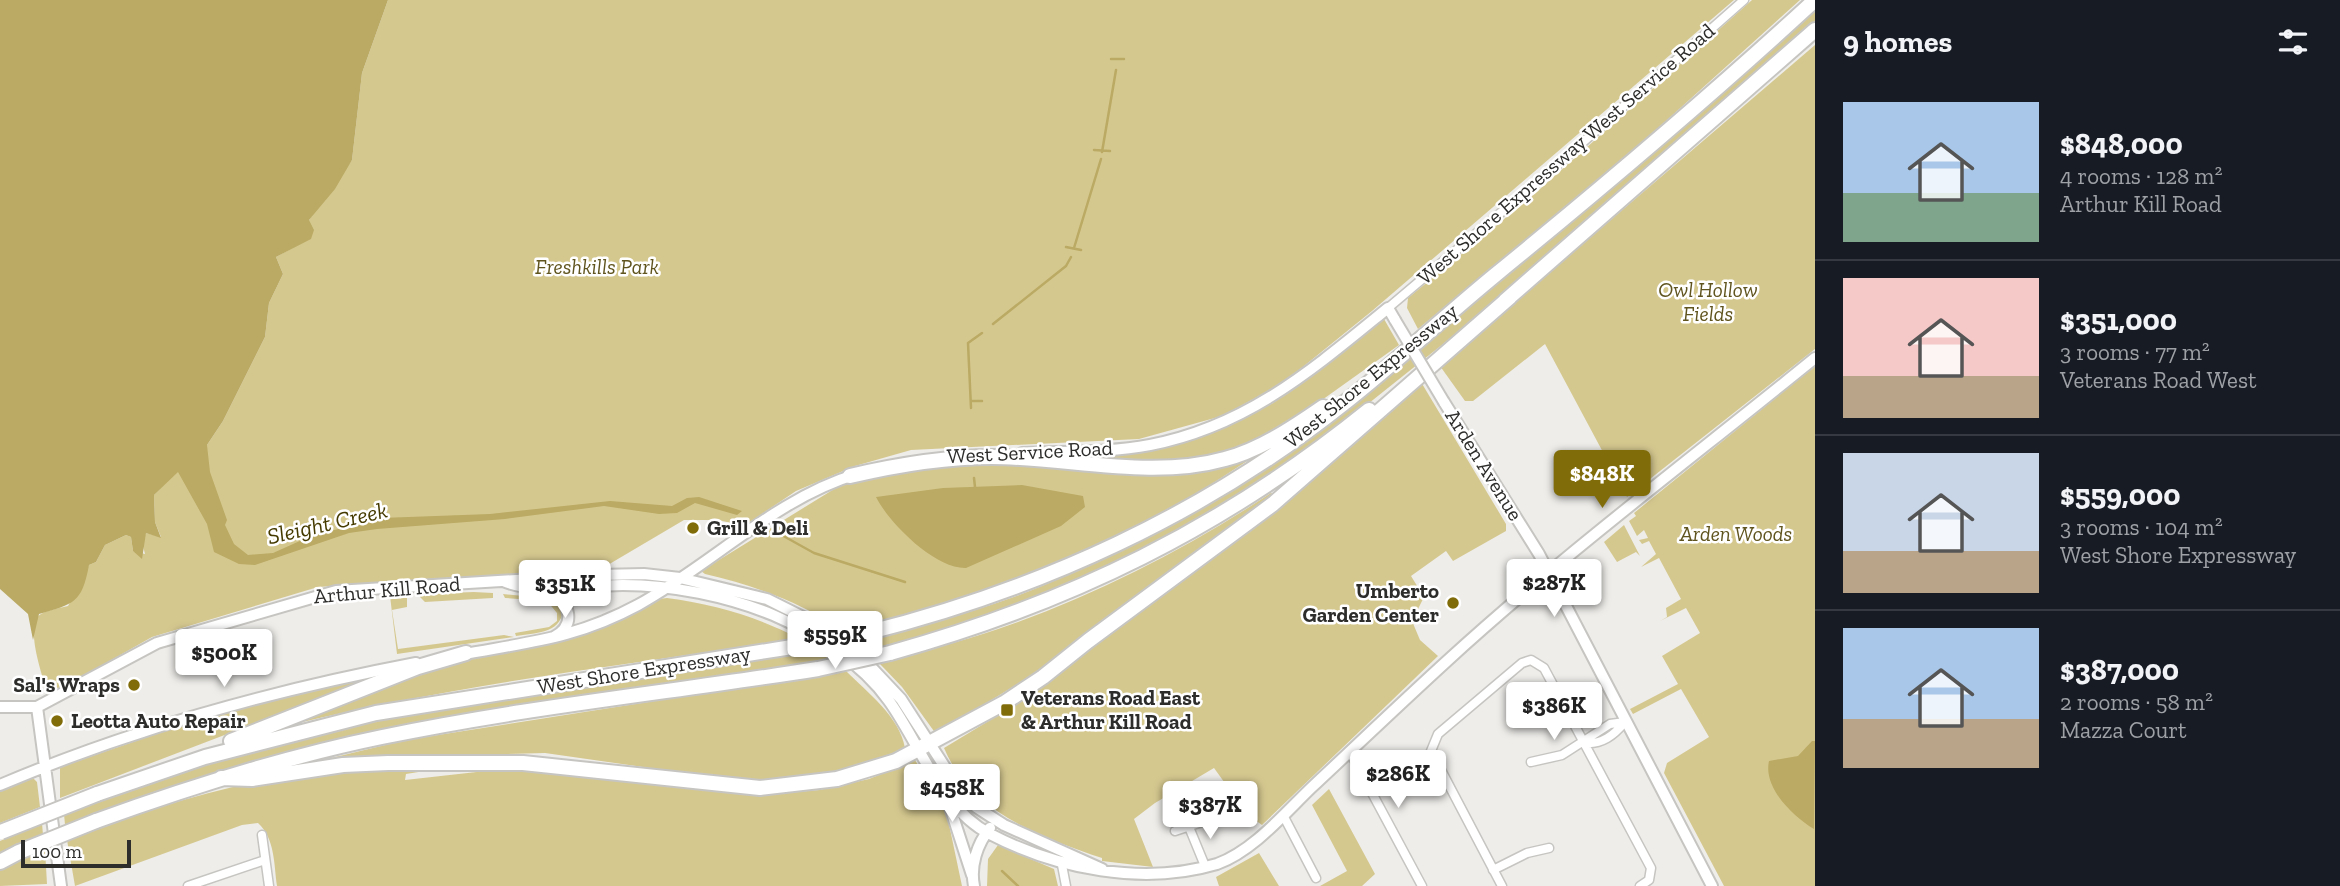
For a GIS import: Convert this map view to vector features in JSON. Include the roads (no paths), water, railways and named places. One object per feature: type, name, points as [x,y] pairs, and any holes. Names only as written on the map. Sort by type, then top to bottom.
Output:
[{"type":"highway","name":"West Shore Expressway","points":[[0,832],[97,793],[205,757],[376,713],[866,633],[956,609],[1030,583],[1099,554],[1166,520],[1228,483],[1342,404],[1601,188],[1815,0]]},
{"type":"highway","name":"West Shore Expressway","points":[[0,862],[96,821],[221,778],[321,751],[450,724],[818,669],[890,653],[978,627],[1110,576],[1178,540],[1300,462],[1510,297],[1815,30]]},
{"type":"highway","points":[[221,778],[252,779],[376,763],[523,763],[760,788],[801,785],[865,772],[925,746],[1004,703],[1043,677],[1273,504],[1510,297]]},
{"type":"highway","points":[[850,476],[950,458],[993,457],[1173,467],[1227,459],[1258,446],[1315,412],[1429,330]]},
{"type":"highway","points":[[97,793],[418,667],[466,653]]},
{"type":"street","name":"West Shore Expressway West Service Road","points":[[1388,308],[1556,166],[1744,0]]},
{"type":"street","name":"Arden Avenue","points":[[1388,308],[1549,574],[1712,886]]},
{"type":"street","name":"West Service Road","points":[[0,785],[45,765],[233,703],[343,677],[572,635],[636,606],[794,504],[850,476],[905,462],[941,457],[1148,445],[1192,434],[1237,417],[1276,395],[1388,308]]},
{"type":"street","points":[[944,789],[958,809],[986,832],[1062,865],[1084,871],[1165,873],[1205,866],[1236,853],[1283,814],[1449,660],[1549,574],[1815,358]]},
{"type":"street","name":"Arthur Kill Road","points":[[0,707],[37,707],[149,646],[302,598],[362,588],[638,574],[680,578],[734,589],[767,599],[827,629],[880,675],[925,746]]},
{"type":"street","name":"Arthur Kill Road","points":[[503,581],[524,587],[665,588],[746,606],[806,631],[838,653],[878,687],[925,746]]},
{"type":"street","points":[[538,642],[558,635],[567,625],[570,613],[566,600],[556,587]]},
{"type":"street","points":[[1502,886],[1433,759],[1432,744],[1438,734],[1522,663],[1531,660],[1544,668],[1651,868],[1648,880],[1640,886]]},
{"type":"street","points":[[37,707],[58,885]]},
{"type":"street","points":[[1531,762],[1562,754],[1584,743],[1590,734],[1610,724],[1625,722]]},
{"type":"street","points":[[925,746],[944,789],[973,881]]},
{"type":"street","points":[[925,746],[976,807],[997,821],[1105,871]]},
{"type":"street","points":[[1350,752],[1419,885]]},
{"type":"street","points":[[1283,814],[1316,878]]},
{"type":"street","points":[[1175,831],[1208,820]]},
{"type":"street","points":[[973,881],[986,832],[997,821]]},
{"type":"street","points":[[1189,827],[1205,866]]},
{"type":"street","points":[[262,835],[269,886]]},
{"type":"street","points":[[1493,870],[1527,853],[1549,848]]},
{"type":"street","points":[[188,886],[265,860]]},
{"type":"street","points":[[1062,865],[1066,886]]},
{"type":"waterway","points":[[1111,59],[1124,59]]},
{"type":"waterway","points":[[1102,152],[1116,70]]},
{"type":"waterway","points":[[1094,150],[1110,151]]},
{"type":"waterway","points":[[1074,248],[1101,159]]},
{"type":"waterway","points":[[1066,247],[1081,250]]},
{"type":"waterway","points":[[993,324],[1066,266],[1071,257]]},
{"type":"waterway","points":[[971,408],[968,343],[982,333]]},
{"type":"waterway","points":[[971,401],[982,401]]},
{"type":"waterway","points":[[974,478],[975,487]]},
{"type":"waterway","name":"Sleight Creek","points":[[778,533],[814,553],[905,582]]},
{"type":"waterway","points":[[1002,871],[1018,886]]},
{"type":"place","name":"Grill & Deli","points":[[693,528]]},
{"type":"place","name":"Umberto Garden Center","points":[[1453,603]]},
{"type":"place","name":"Sal's Wraps","points":[[134,685]]},
{"type":"place","name":"Veterans Road East & Arthur Kill Road","points":[[1007,710]]},
{"type":"place","name":"Leotta Auto Repair","points":[[57,721]]},
{"type":"park label","name":"Freshkills Park","points":[[597,267]]},
{"type":"park label","name":"Owl Hollow Fields","points":[[1708,302]]},
{"type":"park label","name":"Arden Woods","points":[[1736,534]]}]
